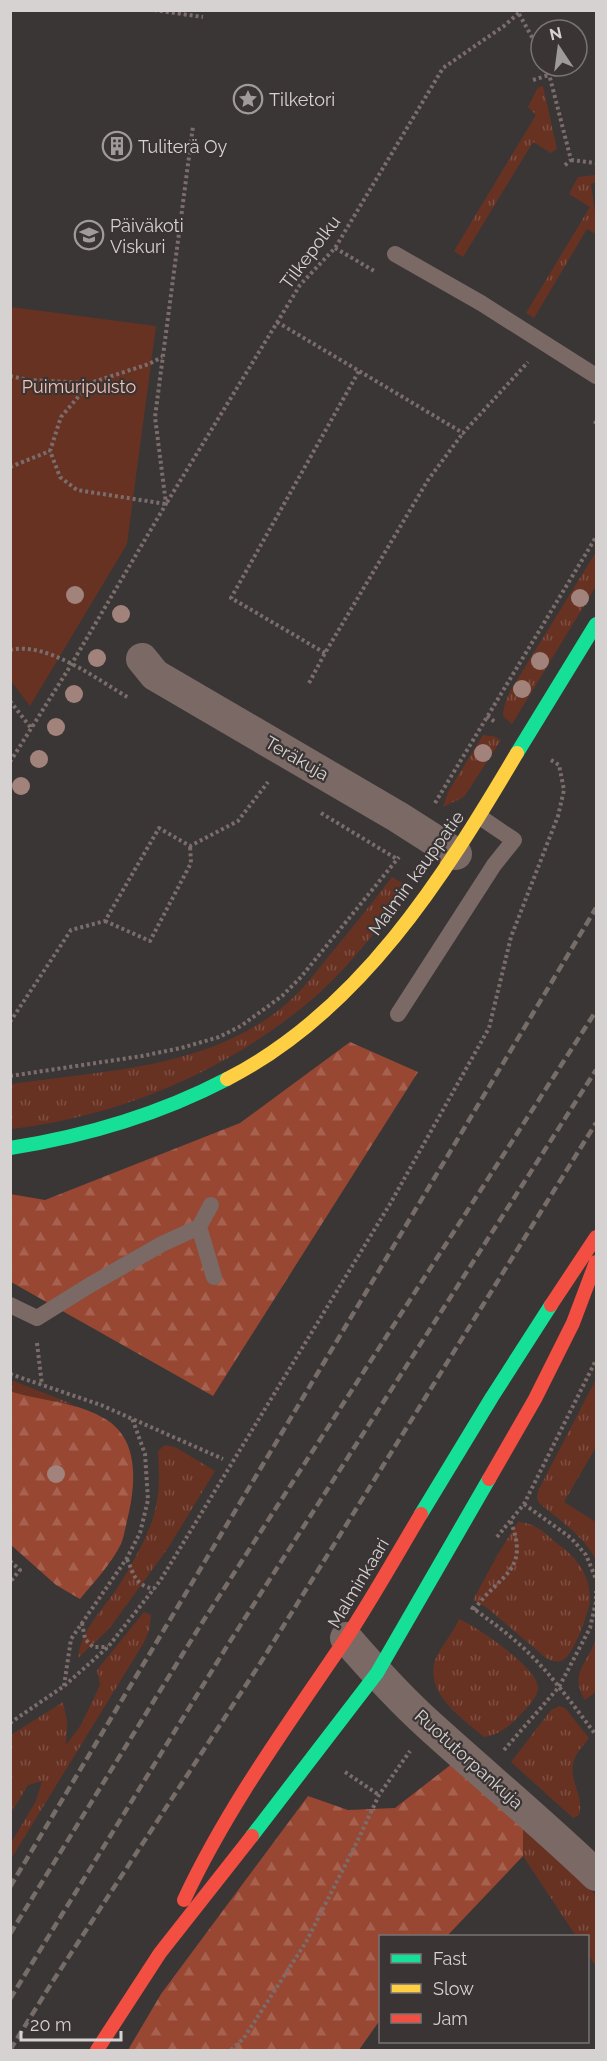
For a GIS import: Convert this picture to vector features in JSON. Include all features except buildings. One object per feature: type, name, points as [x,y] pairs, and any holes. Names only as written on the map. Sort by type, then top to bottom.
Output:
[{"type":"main road","name":"Malmin kauppatie","points":[[10,1148],[45,1144],[142,1118],[201,1093],[242,1072],[303,1031],[342,995],[404,926],[480,817],[535,722],[597,624]]},
{"type":"main road","name":"Malminkaari","points":[[160,1953],[199,1868],[283,1729],[346,1638],[492,1397],[597,1237]]},
{"type":"main road","name":"Malminkaari","points":[[97,2050],[160,1953],[377,1673],[535,1399],[573,1323],[597,1262]]},
{"type":"street","name":"Teräkuja","points":[[142,659],[155,675],[456,854]]},
{"type":"street","name":"Ruotutorpankuja","points":[[346,1638],[428,1724],[597,1875]]},
{"type":"lane","points":[[395,255],[481,303],[597,376]]},
{"type":"lane","points":[[398,1014],[494,866],[514,840],[480,817]]},
{"type":"lane","points":[[10,1305],[37,1318],[162,1244],[199,1227],[211,1205]]},
{"type":"lane","points":[[199,1227],[214,1278]]},
{"type":"path","points":[[154,10],[203,17]]},
{"type":"path","points":[[520,12],[529,30]]},
{"type":"path","name":"Tilkepolku","points":[[10,762],[300,285],[335,248],[443,68],[520,12]]},
{"type":"path","points":[[533,80],[539,78]]},
{"type":"path","points":[[550,78],[572,160]]},
{"type":"path","points":[[90,383],[61,417],[50,451],[60,477],[77,490],[166,504],[155,417],[194,126]]},
{"type":"path","points":[[564,166],[572,160],[597,163]]},
{"type":"path","points":[[277,322],[463,433]]},
{"type":"path","points":[[10,376],[29,380],[90,383],[149,364],[163,356]]},
{"type":"path","points":[[309,683],[325,652],[428,480],[463,433],[529,362]]},
{"type":"path","points":[[325,652],[231,598],[360,371]]},
{"type":"path","points":[[10,467],[50,451]]},
{"type":"path","points":[[10,1076],[142,1056],[219,1036],[241,1026],[282,996],[301,977],[397,859],[451,779],[597,537]]},
{"type":"path","points":[[10,650],[21,647],[32,648],[71,665],[137,703]]},
{"type":"path","points":[[10,701],[31,728]]},
{"type":"path","points":[[190,846],[238,821],[268,782]]},
{"type":"path","points":[[105,921],[159,828],[190,846]]},
{"type":"path","points":[[10,1022],[71,930],[105,921],[150,941],[191,863],[190,846]]},
{"type":"path","points":[[10,1723],[64,1686],[108,1647],[154,1589],[390,1204],[489,1028]]},
{"type":"path","points":[[37,1318],[36,1349],[42,1385]]},
{"type":"path","points":[[492,1544],[524,1504],[597,1360]]},
{"type":"path","points":[[10,1374],[101,1405],[223,1459]]},
{"type":"path","points":[[64,1686],[71,1639],[127,1558],[140,1533],[148,1500],[145,1454],[132,1418]]},
{"type":"path","points":[[524,1504],[571,1538],[586,1555],[597,1579]]},
{"type":"path","points":[[510,1520],[518,1542],[515,1563],[505,1577],[473,1608],[512,1638],[560,1687],[597,1735]]},
{"type":"path","points":[[127,1558],[136,1580],[142,1587],[154,1589]]},
{"type":"path","points":[[10,1562],[20,1569],[10,1582]]},
{"type":"path","points":[[481,1770],[508,1747],[560,1687],[590,1628],[597,1591]]},
{"type":"path","points":[[82,1623],[85,1639],[93,1647],[108,1647]]},
{"type":"path","points":[[231,2050],[244,2038],[306,1942],[379,1795],[428,1724]]},
{"type":"green space","points":[[543,86],[557,149],[551,153],[533,142],[463,257],[454,251],[536,115],[528,107],[538,87]]},
{"type":"green space","points":[[596,175],[596,182],[591,184],[596,234],[587,229],[534,318],[526,313],[590,207],[569,194],[578,177]]},
{"type":"green space","name":"Puimuripuisto","points":[[11,307],[156,326],[127,544],[30,706],[11,681]]},
{"type":"green space","points":[[596,552],[596,586],[512,724],[503,716],[509,693]]},
{"type":"green space","points":[[483,735],[501,740],[464,797],[443,807],[448,792]]},
{"type":"green space","points":[[392,877],[409,887],[373,934],[319,993],[272,1030],[203,1072],[128,1103],[50,1123],[11,1129],[11,1084],[163,1062],[234,1037],[267,1019],[297,994]]},
{"type":"green space","points":[[350,1042],[418,1072],[213,1396],[11,1282],[10,1194],[45,1200],[240,1123]]},
{"type":"green space","points":[[596,1379],[596,1447],[564,1502],[596,1522],[596,1560],[585,1543],[539,1503],[537,1498],[538,1491]]},
{"type":"green space","points":[[11,1380],[75,1405],[24,1396],[11,1391]]},
{"type":"green space","points":[[10,1391],[72,1405],[96,1414],[118,1429],[126,1440],[133,1466],[133,1480],[130,1508],[122,1541],[107,1566],[80,1599],[56,1585],[11,1545]]},
{"type":"green space","points":[[165,1445],[175,1447],[215,1471],[168,1548],[109,1629],[78,1658],[87,1630],[122,1581],[150,1527],[158,1492],[158,1451]]},
{"type":"green space","points":[[518,1522],[529,1524],[546,1534],[575,1559],[586,1576],[590,1601],[576,1642],[572,1650],[561,1661],[546,1658],[486,1607],[473,1600]]},
{"type":"green space","points":[[144,1612],[151,1615],[149,1631],[143,1644],[11,1859],[11,1843],[36,1801],[42,1781],[28,1785],[11,1813],[11,1735],[63,1702],[67,1721],[66,1745],[81,1725],[100,1685],[97,1670]]},
{"type":"green space","points":[[459,1619],[506,1649],[536,1681],[538,1689],[528,1707],[508,1726],[489,1736],[484,1737],[457,1714],[436,1687],[435,1659]]},
{"type":"green space","points":[[596,1637],[596,1692],[585,1700],[580,1690],[579,1675]]},
{"type":"green space","points":[[559,1706],[565,1708],[589,1738],[577,1753],[573,1765],[580,1808],[579,1815],[573,1818],[511,1762],[551,1710]]},
{"type":"green space","points":[[453,1763],[523,1827],[523,1856],[448,1935],[379,1935],[379,2021],[359,2050],[128,2050],[161,1994],[308,1796],[348,1810],[395,1808]]},
{"type":"green space","points":[[523,1827],[596,1895],[596,1967],[589,1956],[589,1935],[575,1935],[523,1856]]},
{"type":"railway","points":[[10,1887],[596,908]]},
{"type":"railway","points":[[10,1934],[200,1626],[596,1011]]},
{"type":"railway","points":[[10,1999],[229,1643],[596,1070]]},
{"type":"railway","points":[[10,2050],[261,1662],[596,1123]]},
{"type":"traffic: fast","points":[[517,753],[596,624]]},
{"type":"traffic: fast","points":[[10,1148],[67,1137],[122,1122],[175,1103],[227,1079]]},
{"type":"traffic: fast","points":[[421,1514],[551,1305]]},
{"type":"traffic: fast","points":[[252,1836],[377,1673],[489,1479]]},
{"type":"traffic: slow","points":[[227,1079],[275,1051],[318,1017],[358,979],[428,893],[517,753]]},
{"type":"traffic: jam","points":[[551,1305],[596,1237]]},
{"type":"traffic: jam","points":[[489,1479],[535,1399],[573,1323],[596,1262]]},
{"type":"traffic: jam","points":[[184,1900],[239,1799],[355,1625],[421,1514]]},
{"type":"traffic: jam","points":[[97,2050],[160,1953],[252,1836]]},
{"type":"place","name":"Tilketori","points":[[248,99]]},
{"type":"place","name":"Tuliterä Oy","points":[[117,146]]},
{"type":"place","name":"Päiväkoti Viskuri","points":[[89,235]]}]
